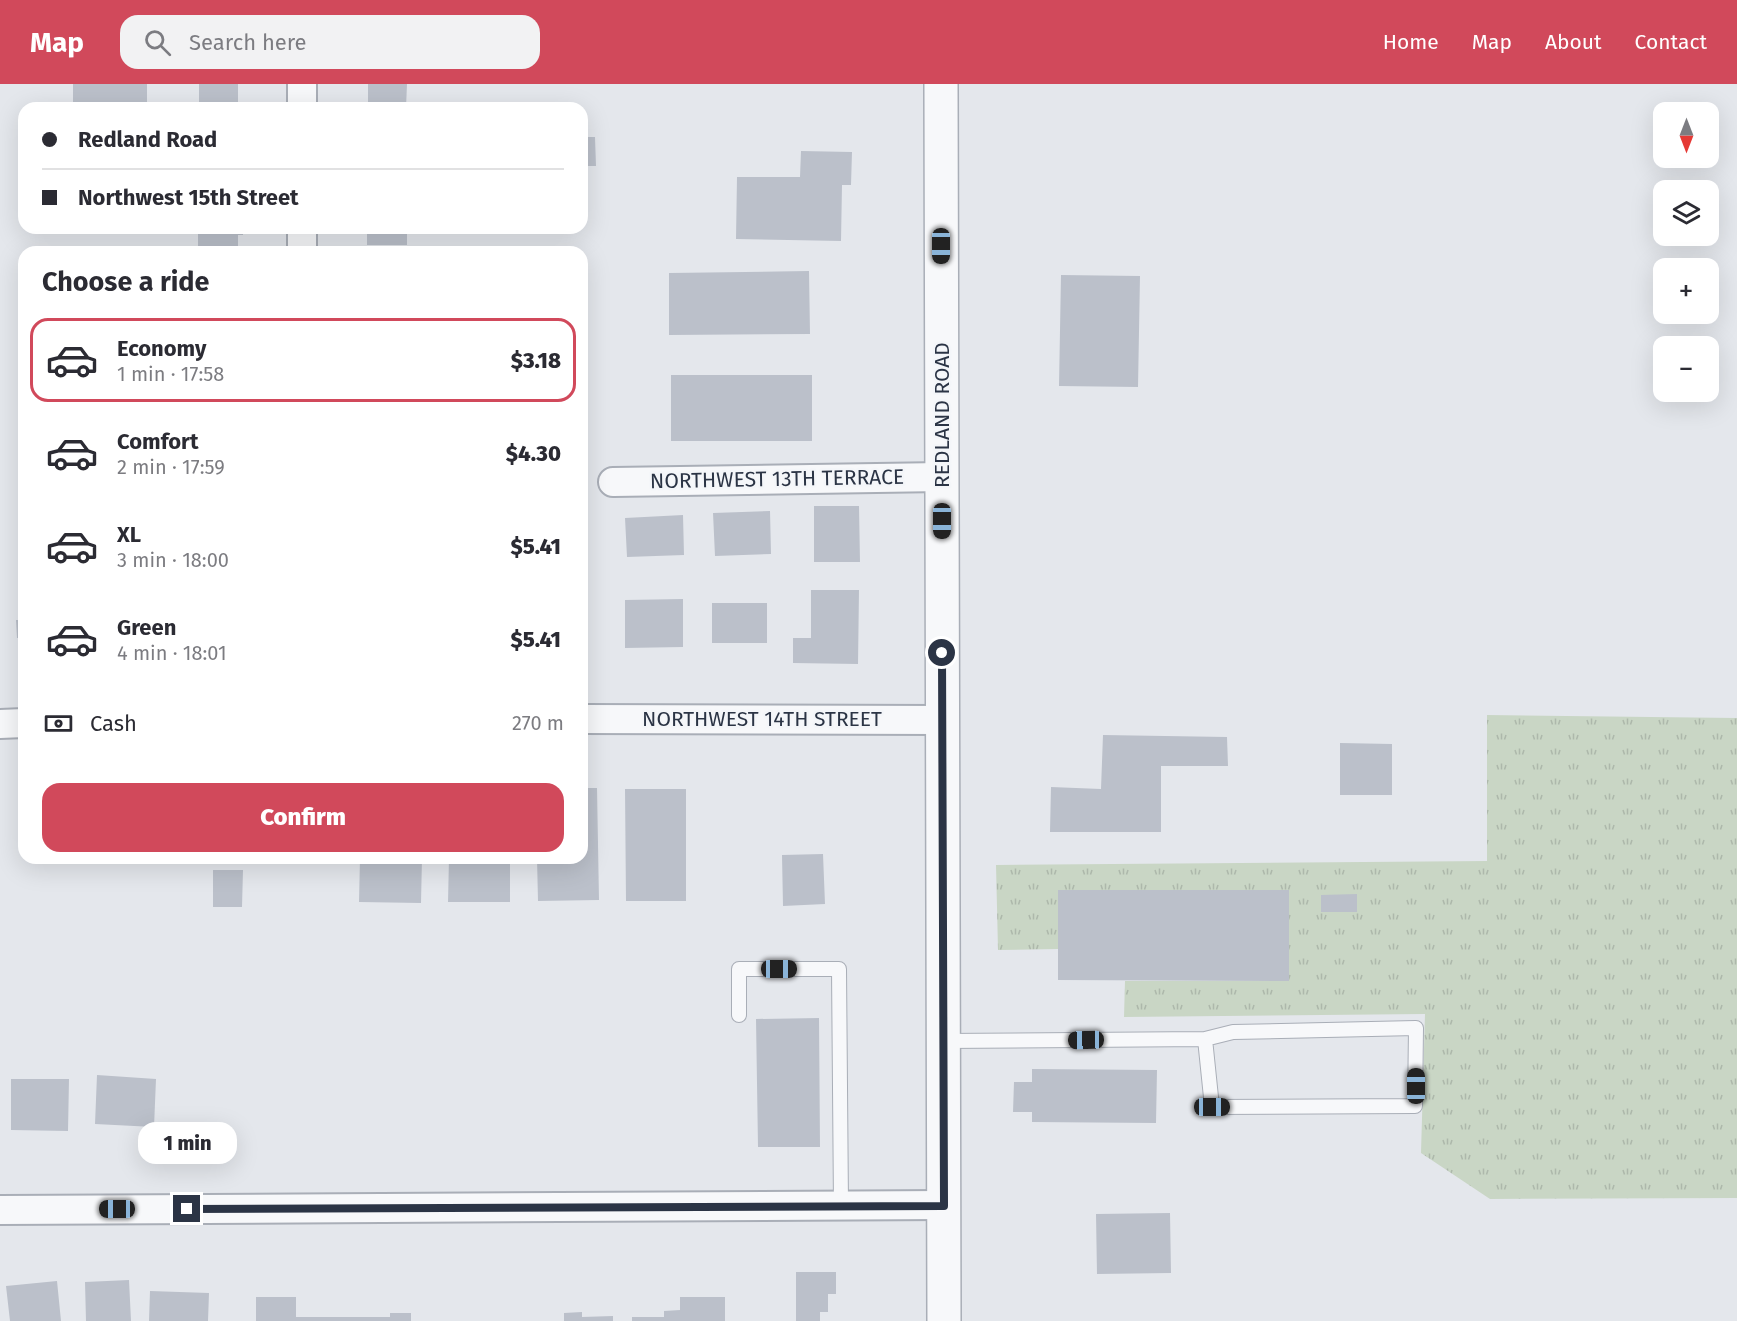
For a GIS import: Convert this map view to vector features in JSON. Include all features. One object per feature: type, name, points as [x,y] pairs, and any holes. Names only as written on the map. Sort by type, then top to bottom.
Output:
[{"type":"street","points":[[302,84],[302,102]]},
{"type":"street","name":"REDLAND ROAD","points":[[941,84],[944,1321]]},
{"type":"street","name":"NORTHWEST 13TH TERRACE","points":[[613,482],[942,477]]},
{"type":"street","name":"NORTHWEST 14TH STREET","points":[[588,719],[942,720]]},
{"type":"street","points":[[0,724],[18,723]]},
{"type":"street","points":[[0,1210],[944,1206]]},
{"type":"lane","points":[[739,1015],[739,969],[839,969],[841,1206]]},
{"type":"lane","points":[[943,1041],[1204,1039],[1233,1032],[1416,1028],[1415,1106],[1212,1107],[1204,1039]]},
{"type":"green space","points":[[1487,715],[1737,718],[1737,1198],[1490,1199],[1421,1153],[1425,1014],[1124,1017],[1125,981],[1289,981],[1289,890],[1059,890],[1058,949],[998,950],[996,865],[1487,861]]},
{"type":"building","points":[[73,84],[147,84],[147,102],[73,102]]},
{"type":"building","points":[[199,84],[238,84],[238,102],[199,102]]},
{"type":"building","points":[[368,84],[407,84],[406,102],[368,102]]},
{"type":"building","points":[[588,137],[595,137],[596,166],[588,166]]},
{"type":"building","points":[[801,151],[852,152],[851,185],[842,185],[841,241],[736,239],[737,177],[800,177]]},
{"type":"building","points":[[198,234],[243,234],[238,235],[238,246],[198,246]]},
{"type":"building","points":[[367,234],[407,234],[407,245],[367,245]]},
{"type":"building","points":[[809,271],[810,334],[669,335],[669,273]]},
{"type":"building","points":[[1061,275],[1140,276],[1138,387],[1059,386]]},
{"type":"building","points":[[671,375],[812,375],[812,441],[671,441]]},
{"type":"building","points":[[814,506],[859,506],[860,562],[814,562]]},
{"type":"building","points":[[770,511],[771,554],[715,556],[713,513]]},
{"type":"building","points":[[683,515],[684,555],[627,557],[625,518]]},
{"type":"building","points":[[811,590],[859,590],[858,664],[793,663],[793,638],[811,638]]},
{"type":"building","points":[[683,599],[683,647],[625,648],[625,600]]},
{"type":"building","points":[[712,603],[767,603],[767,643],[712,643]]},
{"type":"building","points":[[16,620],[18,620],[18,638]]},
{"type":"building","points":[[1103,735],[1227,737],[1228,766],[1161,766],[1161,832],[1050,832],[1051,787],[1101,789]]},
{"type":"building","points":[[1340,743],[1392,744],[1392,795],[1340,795]]},
{"type":"building","points":[[588,788],[597,788],[599,900],[538,901],[537,864],[588,864]]},
{"type":"building","points":[[625,789],[686,789],[686,901],[626,901]]},
{"type":"building","points":[[823,854],[825,904],[783,906],[782,855]]},
{"type":"building","points":[[360,864],[422,864],[421,903],[359,902]]},
{"type":"building","points":[[449,864],[510,864],[510,902],[448,902]]},
{"type":"building","points":[[213,870],[243,870],[242,907],[213,907]]},
{"type":"building","points":[[1058,890],[1289,890],[1289,981],[1058,980]]},
{"type":"building","points":[[1357,894],[1357,912],[1321,912],[1321,895]]},
{"type":"building","points":[[819,1018],[820,1147],[758,1147],[756,1019]]},
{"type":"building","points":[[1032,1069],[1157,1070],[1156,1123],[1032,1122],[1032,1112],[1013,1112],[1014,1082],[1032,1082]]},
{"type":"building","points":[[97,1075],[156,1079],[154,1127],[95,1124]]},
{"type":"building","points":[[11,1079],[69,1079],[68,1131],[11,1130]]},
{"type":"building","points":[[1170,1213],[1171,1273],[1097,1274],[1096,1214]]},
{"type":"building","points":[[796,1272],[836,1272],[836,1294],[828,1294],[828,1312],[820,1312],[820,1321],[796,1321]]},
{"type":"building","points":[[129,1280],[131,1321],[86,1321],[85,1282]]},
{"type":"building","points":[[57,1281],[61,1321],[10,1321],[6,1286]]},
{"type":"building","points":[[150,1291],[209,1293],[208,1321],[149,1321]]},
{"type":"building","points":[[256,1297],[296,1297],[296,1317],[390,1317],[390,1313],[411,1313],[411,1321],[256,1321]]},
{"type":"building","points":[[680,1297],[725,1297],[725,1321],[632,1321],[632,1317],[664,1317],[664,1311],[680,1310]]},
{"type":"building","points":[[582,1312],[582,1317],[613,1316],[613,1321],[564,1321],[564,1313]]},
{"type":"route","points":[[187,1209],[944,1206],[942,653]]}]
